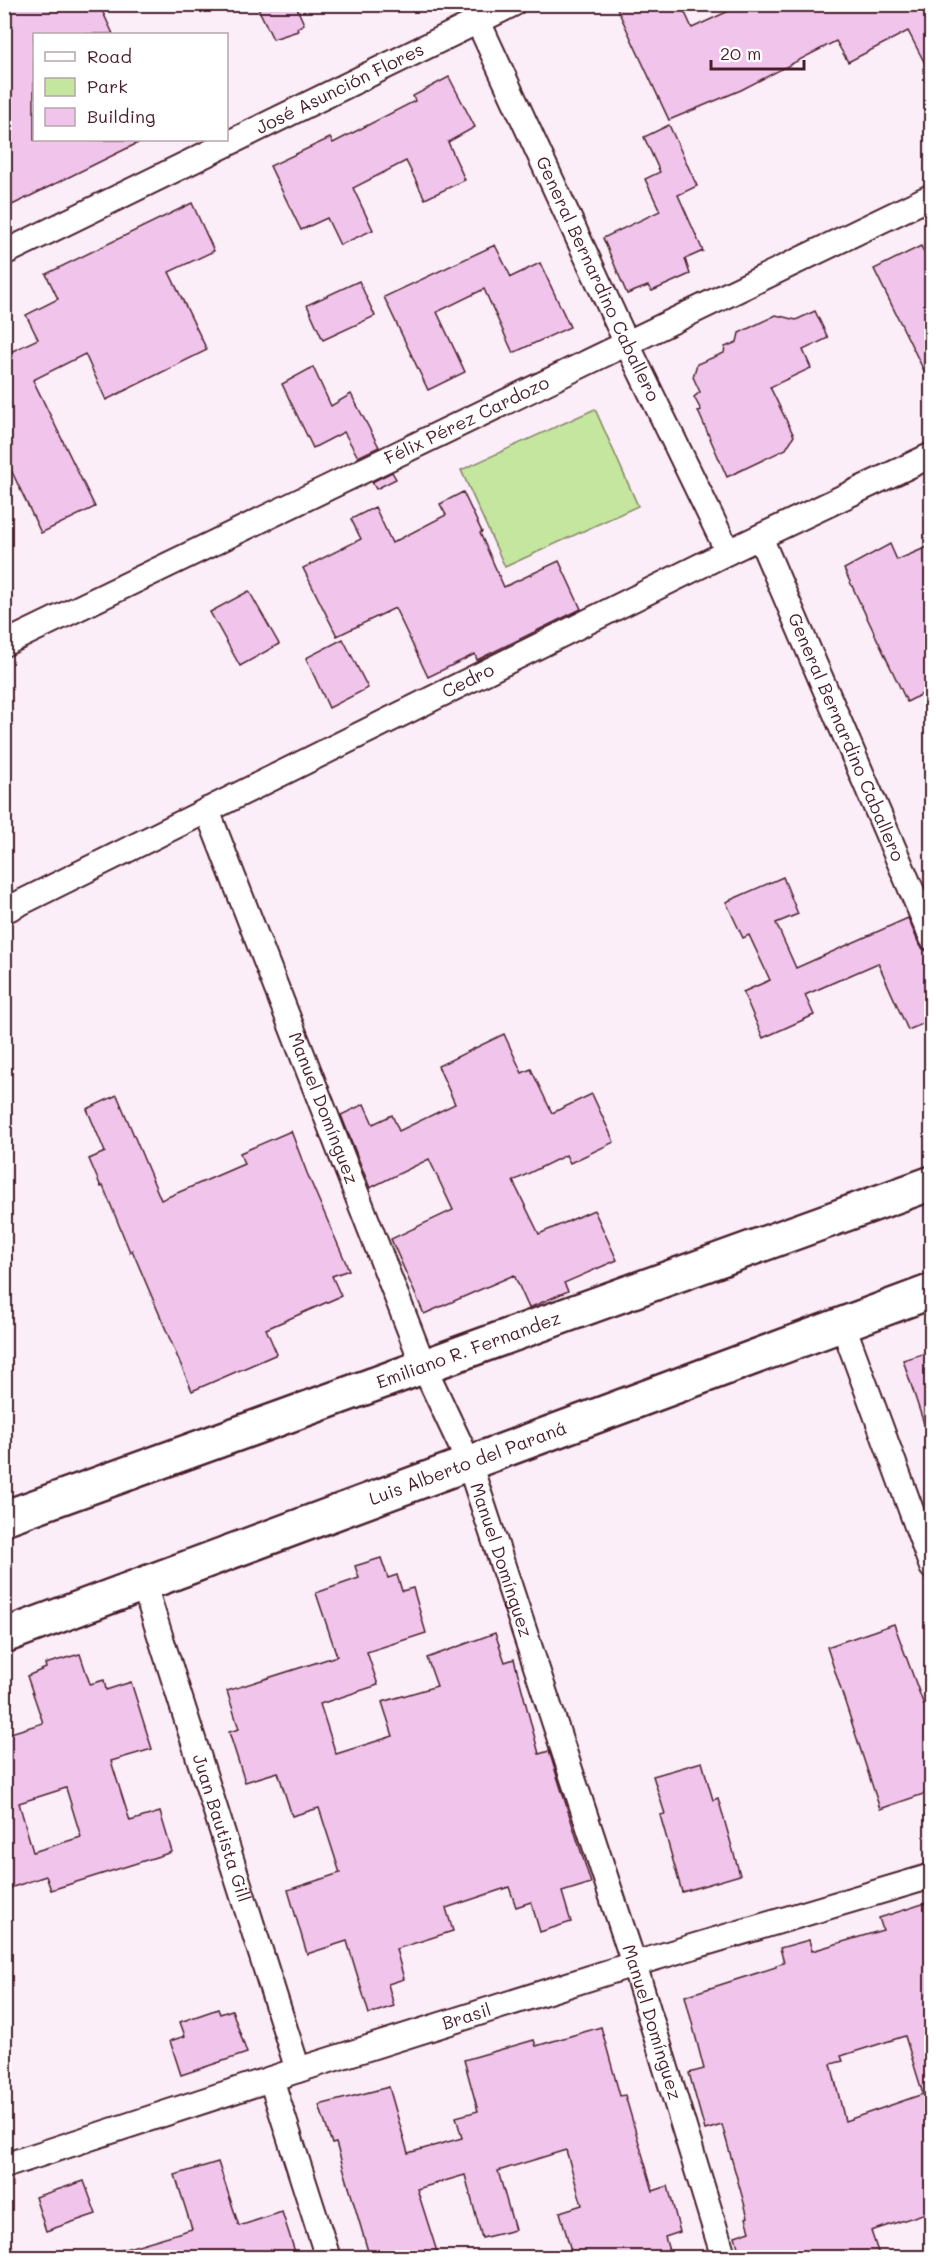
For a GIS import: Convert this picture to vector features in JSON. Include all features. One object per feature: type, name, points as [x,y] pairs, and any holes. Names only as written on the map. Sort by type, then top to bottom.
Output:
[{"type":"main road","name":"Emiliano R. Fernandez","points":[[4,1518],[932,1183]]},
{"type":"main road","name":"Luis Alberto del Paraná","points":[[4,1636],[932,1291]]},
{"type":"street","name":"José Asunción Flores","points":[[228,139],[474,13],[513,4]]},
{"type":"street","name":"General Bernardino Caballero","points":[[474,13],[627,344],[728,552]]},
{"type":"street","name":"José Asunción Flores","points":[[4,254],[224,141]]},
{"type":"street","name":"Félix Pérez Cardozo","points":[[4,644],[932,196]]},
{"type":"street","name":"Cedro","points":[[4,911],[728,552],[932,455]]},
{"type":"street","name":"General Bernardino Caballero","points":[[760,537],[927,912],[932,938]]},
{"type":"street","name":"Manuel Domínguez","points":[[207,810],[424,1367],[469,1463],[634,1964],[724,2258]]},
{"type":"street","points":[[843,1324],[932,1567]]},
{"type":"street","name":"Juan Bautista Gill","points":[[144,1585],[298,2070]]},
{"type":"street","name":"Brasil","points":[[4,2166],[634,1964],[932,1876]]},
{"type":"street","points":[[271,2079],[328,2258]]},
{"type":"green space","points":[[595,409],[638,506],[505,567],[461,470]]},
{"type":"building","points":[[4,4],[99,4],[113,33],[33,33],[33,141],[142,141],[4,209]]},
{"type":"building","points":[[256,4],[295,4],[304,24],[297,28],[298,31],[273,39]]},
{"type":"building","points":[[615,4],[681,4],[692,28],[744,4],[932,4],[932,77],[908,31],[848,62],[836,41],[741,90],[669,120]]},
{"type":"building","points":[[449,77],[475,127],[448,142],[465,180],[425,199],[406,161],[353,188],[373,230],[340,245],[327,218],[301,230],[270,166],[330,138],[333,143],[415,101],[413,96]]},
{"type":"building","points":[[669,125],[697,186],[678,195],[703,251],[685,259],[690,274],[652,291],[648,286],[627,294],[603,238],[660,211],[645,179],[660,172],[644,137]]},
{"type":"building","points":[[192,203],[214,251],[169,272],[207,350],[106,400],[85,354],[33,380],[95,507],[41,533],[4,455],[4,355],[38,339],[26,315],[58,299],[46,274]]},
{"type":"building","points":[[495,245],[511,277],[540,263],[570,327],[513,353],[484,289],[437,312],[465,372],[428,390],[384,297]]},
{"type":"building","points":[[921,246],[932,268],[932,387],[874,269]]},
{"type":"building","points":[[359,281],[375,316],[323,340],[307,305]]},
{"type":"building","points":[[815,311],[828,338],[803,350],[811,368],[770,387],[794,436],[786,449],[727,477],[694,397],[700,392],[693,377],[697,364],[724,353],[725,347],[737,342],[739,333],[776,315],[796,320]]},
{"type":"building","points":[[313,367],[331,406],[351,394],[379,447],[358,457],[344,432],[313,448],[282,384]]},
{"type":"building","points":[[392,472],[396,479],[376,489],[372,482]]},
{"type":"building","points":[[463,492],[504,587],[559,561],[581,609],[477,660],[475,654],[428,677],[395,608],[337,636],[303,568],[361,539],[351,519],[375,507],[392,543],[446,515],[440,504]]},
{"type":"building","points":[[890,544],[897,560],[932,545],[932,689],[907,702],[844,569]]},
{"type":"building","points":[[249,591],[279,644],[240,666],[210,612]]},
{"type":"building","points":[[343,639],[368,688],[329,708],[306,658]]},
{"type":"building","points":[[783,877],[798,914],[776,923],[796,968],[908,918],[919,944],[932,957],[932,1020],[908,1030],[878,963],[805,995],[814,1015],[763,1038],[743,992],[770,980],[749,935],[743,938],[726,902]]},
{"type":"building","points":[[504,1034],[522,1073],[531,1069],[552,1113],[592,1094],[614,1142],[570,1163],[566,1155],[513,1181],[539,1234],[594,1210],[617,1260],[564,1283],[568,1291],[529,1308],[514,1275],[424,1314],[391,1239],[453,1210],[429,1159],[370,1188],[341,1115],[364,1104],[373,1124],[392,1115],[399,1131],[455,1104],[438,1066]]},
{"type":"building","points":[[117,1095],[161,1200],[244,1164],[240,1153],[291,1131],[349,1270],[332,1276],[341,1296],[266,1329],[277,1354],[192,1391],[132,1250],[130,1252],[103,1186],[101,1187],[89,1159],[105,1152],[87,1109]]},
{"type":"building","points":[[932,1351],[932,1432],[927,1433],[903,1360]]},
{"type":"building","points":[[381,1558],[388,1578],[397,1575],[402,1591],[413,1588],[426,1633],[367,1652],[378,1685],[320,1704],[336,1754],[393,1736],[382,1702],[437,1686],[427,1658],[495,1633],[505,1662],[514,1659],[539,1754],[549,1751],[591,1883],[562,1892],[571,1922],[540,1932],[531,1902],[516,1907],[509,1887],[446,1908],[453,1931],[396,1949],[404,1979],[388,1984],[394,2006],[369,2014],[347,1941],[307,1954],[288,1890],[340,1873],[319,1808],[292,1816],[278,1772],[245,1782],[229,1732],[239,1729],[227,1691],[337,1656],[316,1593],[359,1578],[355,1566]]},
{"type":"building","points":[[894,1624],[932,1727],[932,1791],[880,1809],[827,1647]]},
{"type":"building","points":[[80,1654],[90,1684],[104,1680],[106,1690],[131,1682],[152,1749],[111,1761],[130,1821],[160,1812],[172,1852],[51,1890],[46,1876],[4,1890],[4,1735],[43,1723],[27,1676],[46,1668],[45,1664]],"holes":[[[66,1788],[81,1837],[33,1852],[19,1803]]]},
{"type":"building","points":[[702,1762],[713,1800],[718,1798],[740,1875],[682,1892],[660,1815],[665,1814],[653,1776]]},
{"type":"building","points":[[932,1901],[932,2211],[871,2231],[880,2258],[741,2258],[735,2236],[750,2231],[746,2218],[748,2217],[722,2125],[705,2130],[689,2073],[704,2069],[685,1996],[784,1963],[780,1948],[809,1940],[812,1951],[883,1930],[879,1918]],"holes":[[[905,2036],[923,2094],[845,2121],[831,2064],[843,2061],[841,2056]]]},
{"type":"building","points":[[218,2009],[220,2014],[232,2010],[247,2053],[181,2075],[170,2041],[185,2036],[180,2022]]},
{"type":"building","points":[[601,2027],[620,2096],[625,2095],[653,2191],[668,2186],[680,2232],[665,2237],[671,2258],[573,2258],[560,2212],[582,2205],[566,2150],[498,2171],[515,2230],[482,2238],[465,2175],[417,2189],[439,2258],[370,2258],[336,2143],[332,2144],[319,2105],[389,2087],[408,2153],[462,2138],[456,2117],[478,2111],[464,2060],[534,2040],[536,2046]]},
{"type":"building","points":[[218,2162],[239,2226],[282,2212],[297,2258],[119,2258],[118,2251],[192,2229],[175,2175]]},
{"type":"building","points":[[84,2181],[96,2214],[46,2231],[35,2197]]}]
